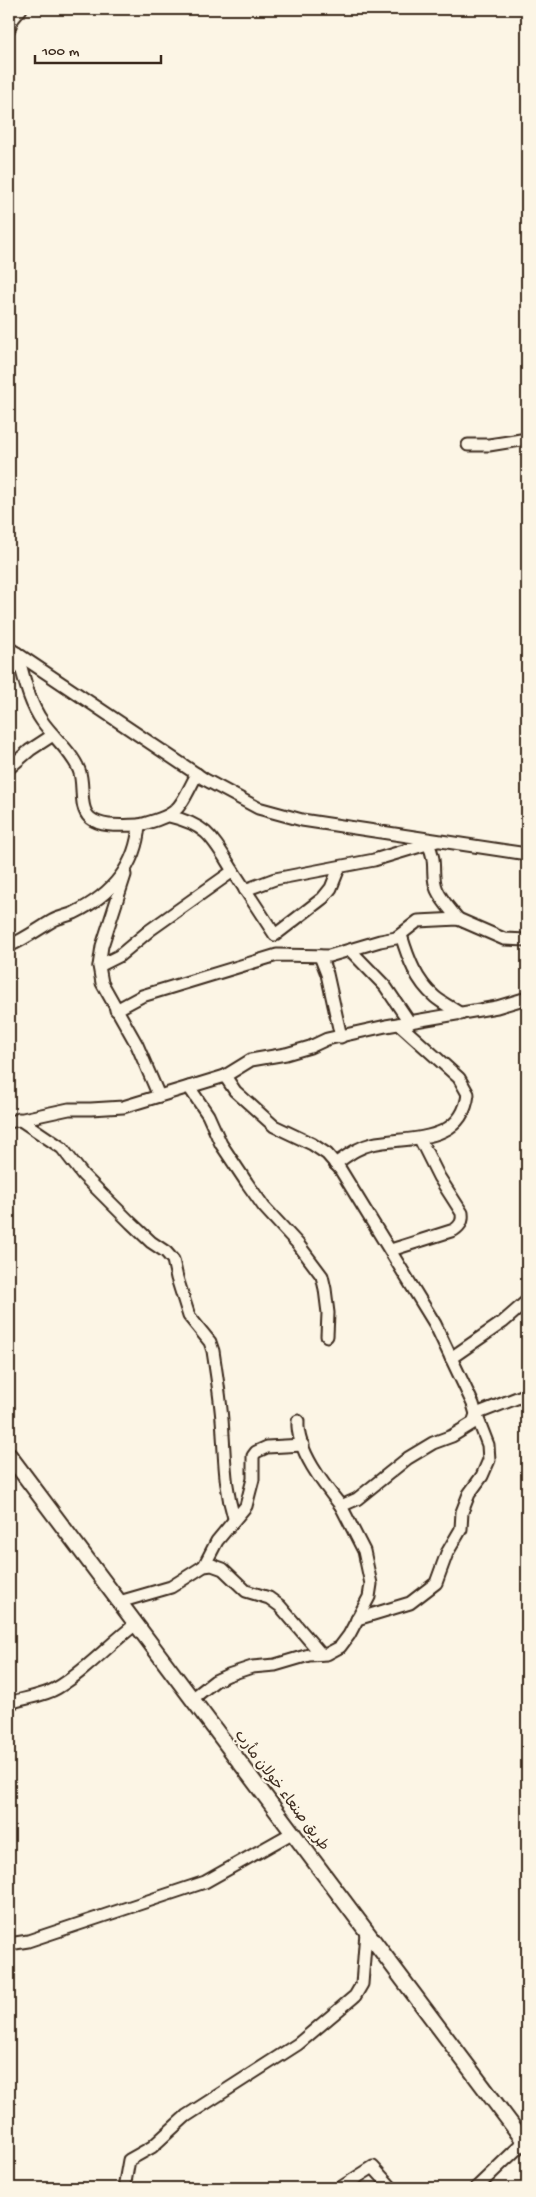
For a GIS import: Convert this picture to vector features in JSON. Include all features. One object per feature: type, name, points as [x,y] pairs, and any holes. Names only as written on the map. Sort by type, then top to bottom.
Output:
[{"type":"main road","name":"طريق صنعاء خولان مأرب","points":[[9,1455],[526,2144]]},
{"type":"street","points":[[10,23],[21,9]]},
{"type":"street","points":[[468,445],[489,445],[527,439]]},
{"type":"street","points":[[13,650],[31,702],[78,768],[84,792],[84,807],[88,816],[95,821],[109,824],[139,825],[169,816],[180,806],[197,774]]},
{"type":"street","points":[[13,650],[197,774],[258,808],[302,820],[527,854]]},
{"type":"street","points":[[9,768],[30,750],[53,735]]},
{"type":"street","points":[[169,816],[189,820],[201,828],[213,840],[275,935],[277,955]]},
{"type":"street","points":[[139,825],[133,854],[102,946],[99,966],[102,983],[137,1045],[159,1096]]},
{"type":"street","points":[[245,890],[275,879],[339,868],[439,841]]},
{"type":"street","points":[[428,844],[433,855],[434,878],[437,890],[458,919]]},
{"type":"street","points":[[275,935],[323,898],[331,888],[339,868]]},
{"type":"street","points":[[9,946],[28,938],[53,920],[74,913],[96,900],[114,886],[126,871]]},
{"type":"street","points":[[99,966],[119,956],[150,930],[233,871]]},
{"type":"street","points":[[116,1010],[142,996],[277,955],[329,956],[351,951],[401,935],[409,926],[418,921],[458,919],[504,939],[527,940]]},
{"type":"street","points":[[401,935],[412,967],[423,984],[435,997],[461,1014]]},
{"type":"street","points":[[336,1164],[358,1149],[371,1144],[420,1139],[445,1131],[461,1117],[468,1094],[459,1078],[404,1024],[385,986],[351,951]]},
{"type":"street","points":[[320,956],[341,1037]]},
{"type":"street","points":[[14,1120],[69,1109],[123,1106],[224,1076],[251,1060],[286,1054],[328,1039],[461,1014],[527,998]]},
{"type":"street","points":[[224,1076],[235,1091],[274,1126],[312,1144],[327,1154],[336,1164],[391,1250],[435,1324],[473,1404],[488,1445],[489,1460],[482,1476],[469,1494],[462,1512],[461,1529],[448,1553],[436,1583],[410,1603],[357,1619]]},
{"type":"street","points":[[189,1087],[208,1115],[221,1144],[264,1207],[298,1244],[322,1276],[328,1313],[327,1336]]},
{"type":"street","points":[[14,1120],[62,1148],[97,1189],[131,1223],[173,1260],[189,1316],[210,1342],[213,1350],[223,1434],[223,1465],[227,1495],[234,1518]]},
{"type":"street","points":[[391,1250],[454,1230],[461,1225],[463,1219],[462,1213],[439,1177],[420,1139]]},
{"type":"street","points":[[451,1358],[503,1322],[527,1301]]},
{"type":"street","points":[[476,1414],[527,1394]]},
{"type":"street","points":[[341,1506],[357,1499],[408,1458],[433,1443],[452,1436],[473,1424],[476,1414]]},
{"type":"street","points":[[192,1699],[215,1681],[228,1675],[252,1667],[275,1665],[309,1655],[327,1654],[340,1647],[349,1635],[369,1597],[372,1584],[364,1551],[341,1506],[326,1487],[303,1445],[298,1421]]},
{"type":"street","points":[[204,1566],[217,1541],[234,1518],[246,1506],[253,1479],[253,1456],[256,1452],[268,1446],[303,1445]]},
{"type":"street","points":[[119,1602],[171,1587],[204,1566],[212,1565],[223,1569],[246,1591],[268,1598],[280,1606],[321,1654]]},
{"type":"street","points":[[9,1703],[56,1689],[81,1671],[116,1639],[136,1624]]},
{"type":"street","points":[[9,1944],[28,1941],[205,1882],[292,1833]]},
{"type":"street","points":[[124,2188],[129,2160],[152,2147],[186,2116],[298,2044],[355,1996],[362,1984],[366,1932]]},
{"type":"street","points":[[476,2188],[526,2144]]},
{"type":"street","points":[[340,2188],[373,2167],[392,2188]]}]
